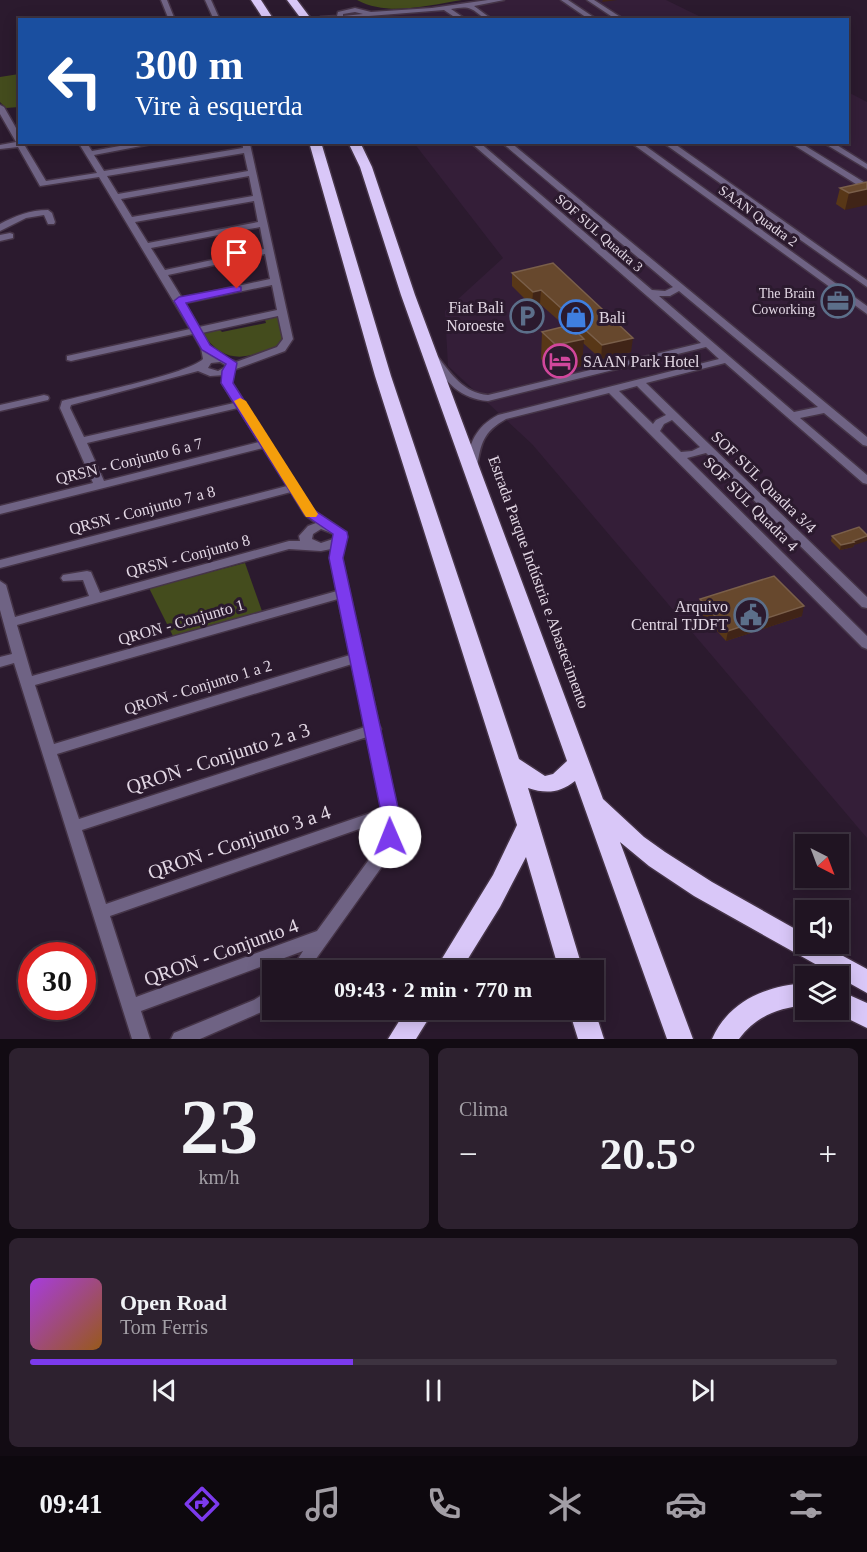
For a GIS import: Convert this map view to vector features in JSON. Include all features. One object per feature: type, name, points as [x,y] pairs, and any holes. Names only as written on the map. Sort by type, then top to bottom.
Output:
[{"type":"highway","points":[[256,0],[267,18]]},
{"type":"highway","points":[[292,0],[306,18]]},
{"type":"highway","points":[[316,144],[342,245],[441,557],[510,764],[568,960]]},
{"type":"highway","name":"Estrada Parque Indústria e Abastecimento","points":[[355,144],[366,167],[408,295],[433,357],[680,1039]]},
{"type":"highway","points":[[510,764],[526,778],[543,786],[559,782],[579,763]]},
{"type":"highway","points":[[593,800],[636,844],[657,860],[703,889],[867,982]]},
{"type":"highway","points":[[454,960],[493,900],[512,865],[528,825]]},
{"type":"highway","points":[[725,1039],[731,1028],[753,1007],[778,996],[795,995]]},
{"type":"highway","points":[[849,1007],[867,1016]]},
{"type":"highway","points":[[400,1039],[414,1020]]},
{"type":"highway","points":[[585,1020],[591,1039]]},
{"type":"street","points":[[164,0],[171,18]]},
{"type":"street","points":[[208,0],[216,18]]},
{"type":"street","points":[[366,15],[482,0]]},
{"type":"street","points":[[455,12],[501,0]]},
{"type":"street","points":[[564,0],[592,18]]},
{"type":"street","points":[[590,0],[619,18]]},
{"type":"street","points":[[453,4],[472,7],[487,18]]},
{"type":"street","points":[[300,10],[344,17],[472,7]]},
{"type":"street","points":[[445,8],[462,18]]},
{"type":"street","points":[[0,107],[4,122],[18,137]]},
{"type":"street","points":[[0,147],[18,144]]},
{"type":"street","points":[[24,144],[41,183],[48,184],[247,146],[253,172],[268,251],[283,312],[287,343],[275,352],[227,368],[207,368],[69,400],[65,408],[100,485]]},
{"type":"street","points":[[83,144],[147,246],[206,348],[227,368],[242,404],[293,488],[309,512],[340,532],[336,558],[374,729],[390,812],[390,837],[382,854],[307,960]]},
{"type":"street","points":[[90,154],[147,144]]},
{"type":"street","name":"SOF SUL Quadra 3","points":[[476,144],[519,182],[539,182],[648,293],[867,481]]},
{"type":"street","points":[[507,144],[539,182],[680,287],[867,443]]},
{"type":"street","name":"SAAN Quadra 2","points":[[637,144],[867,311]]},
{"type":"street","points":[[668,144],[867,284]]},
{"type":"street","points":[[796,144],[867,188]]},
{"type":"street","points":[[829,144],[867,167]]},
{"type":"street","points":[[651,155],[667,155],[676,150]]},
{"type":"street","points":[[662,163],[665,159],[686,157]]},
{"type":"street","points":[[116,197],[253,172]]},
{"type":"street","points":[[131,220],[258,198]]},
{"type":"street","points":[[0,228],[19,218],[39,213],[48,213],[51,222]]},
{"type":"street","points":[[147,246],[263,224]]},
{"type":"street","points":[[0,238],[10,236]]},
{"type":"street","points":[[163,273],[268,251]]},
{"type":"street","points":[[791,257],[807,259],[821,252]]},
{"type":"street","points":[[806,267],[816,262],[837,263]]},
{"type":"street","points":[[179,301],[276,281]]},
{"type":"street","points":[[648,293],[667,294],[680,287]]},
{"type":"street","points":[[663,306],[662,302],[669,297],[690,295]]},
{"type":"street","points":[[71,358],[283,312]]},
{"type":"street","points":[[433,357],[455,386],[471,397],[488,398],[707,344]]},
{"type":"street","points":[[206,348],[207,368]]},
{"type":"street","points":[[663,356],[674,362],[679,370],[677,372]]},
{"type":"street","points":[[471,466],[478,435],[487,425],[502,417],[726,360]]},
{"type":"street","points":[[207,368],[227,368]]},
{"type":"street","name":"SOF SUL Quadra 3/4","points":[[639,382],[867,604]]},
{"type":"street","name":"SOF SUL Quadra 4","points":[[611,389],[683,461],[862,631],[867,644]]},
{"type":"street","points":[[526,390],[525,398],[540,407]]},
{"type":"street","points":[[0,408],[44,398]]},
{"type":"street","points":[[788,413],[815,400]]},
{"type":"street","points":[[81,441],[242,404]]},
{"type":"street","points":[[788,413],[826,409]]},
{"type":"street","points":[[654,431],[660,422],[672,416]]},
{"type":"street","name":"QRSN - Conjunto 6 a 7","points":[[0,510],[266,444]]},
{"type":"street","points":[[683,461],[710,453]]},
{"type":"street","name":"QRSN - Conjunto 7 a 8","points":[[0,564],[293,488]]},
{"type":"street","points":[[309,512],[311,539],[336,558]]},
{"type":"street","points":[[311,539],[327,525]]},
{"type":"street","points":[[311,539],[338,542]]},
{"type":"street","name":"QRSN - Conjunto 8","points":[[11,622],[311,539]]},
{"type":"street","points":[[67,578],[87,575],[96,598]]},
{"type":"street","points":[[0,585],[19,657],[141,1039]]},
{"type":"street","name":"QRON - Conjunto 1","points":[[28,682],[344,593]]},
{"type":"street","points":[[0,662],[19,657]]},
{"type":"street","name":"QRON - Conjunto 1 a 2","points":[[50,751],[357,658]]},
{"type":"street","name":"QRON - Conjunto 2 a 3","points":[[75,827],[374,729]]},
{"type":"street","name":"QRON - Conjunto 3 a 4","points":[[101,912],[390,812]]},
{"type":"street","name":"QRON - Conjunto 4","points":[[131,1007],[326,936]]},
{"type":"street","points":[[180,1039],[195,1035],[262,1004]]},
{"type":"shaded area","points":[[480,0],[666,0],[703,18],[339,18]]},
{"type":"shaded area","points":[[849,93],[867,102],[867,838],[532,444],[448,366],[445,311],[503,258],[415,144],[849,144]]},
{"type":"green space","points":[[357,0],[462,0],[395,9],[369,5]]},
{"type":"green space","points":[[18,74],[18,107],[6,108],[0,102],[0,77]]},
{"type":"green space","points":[[280,317],[286,336],[282,345],[248,356],[238,357],[220,351],[202,333],[220,330],[222,332],[266,323],[265,320]]},
{"type":"green space","points":[[245,563],[263,614],[175,640],[149,588]]},
{"type":"building","points":[[867,182],[867,189],[849,193],[840,188]]},
{"type":"building","points":[[553,263],[633,338],[602,345],[541,290],[533,292],[512,273]]},
{"type":"building","points":[[570,325],[584,339],[556,345],[542,332]]},
{"type":"building","points":[[859,527],[867,536],[854,542],[841,545],[832,536]]},
{"type":"building","name":"Arquivo Central TJDFT","points":[[774,576],[804,606],[728,631],[700,599]]},
{"type":"slow traffic","points":[[240,401],[311,514]]},
{"type":"place","name":"The Brain Coworking","points":[[838,301]]},
{"type":"place","name":"Fiat Bali Noroeste","points":[[527,316]]},
{"type":"place","name":"Bali","points":[[576,317]]},
{"type":"place","name":"SAAN Park Hotel","points":[[560,361]]},
{"type":"place","name":"Arquivo Central TJDFT","points":[[751,615]]},
{"type":"route","points":[[237,289],[179,301],[206,348],[231,363],[232,368],[228,371],[227,383],[309,512],[340,532],[336,558],[374,729],[390,812],[390,837]]}]
